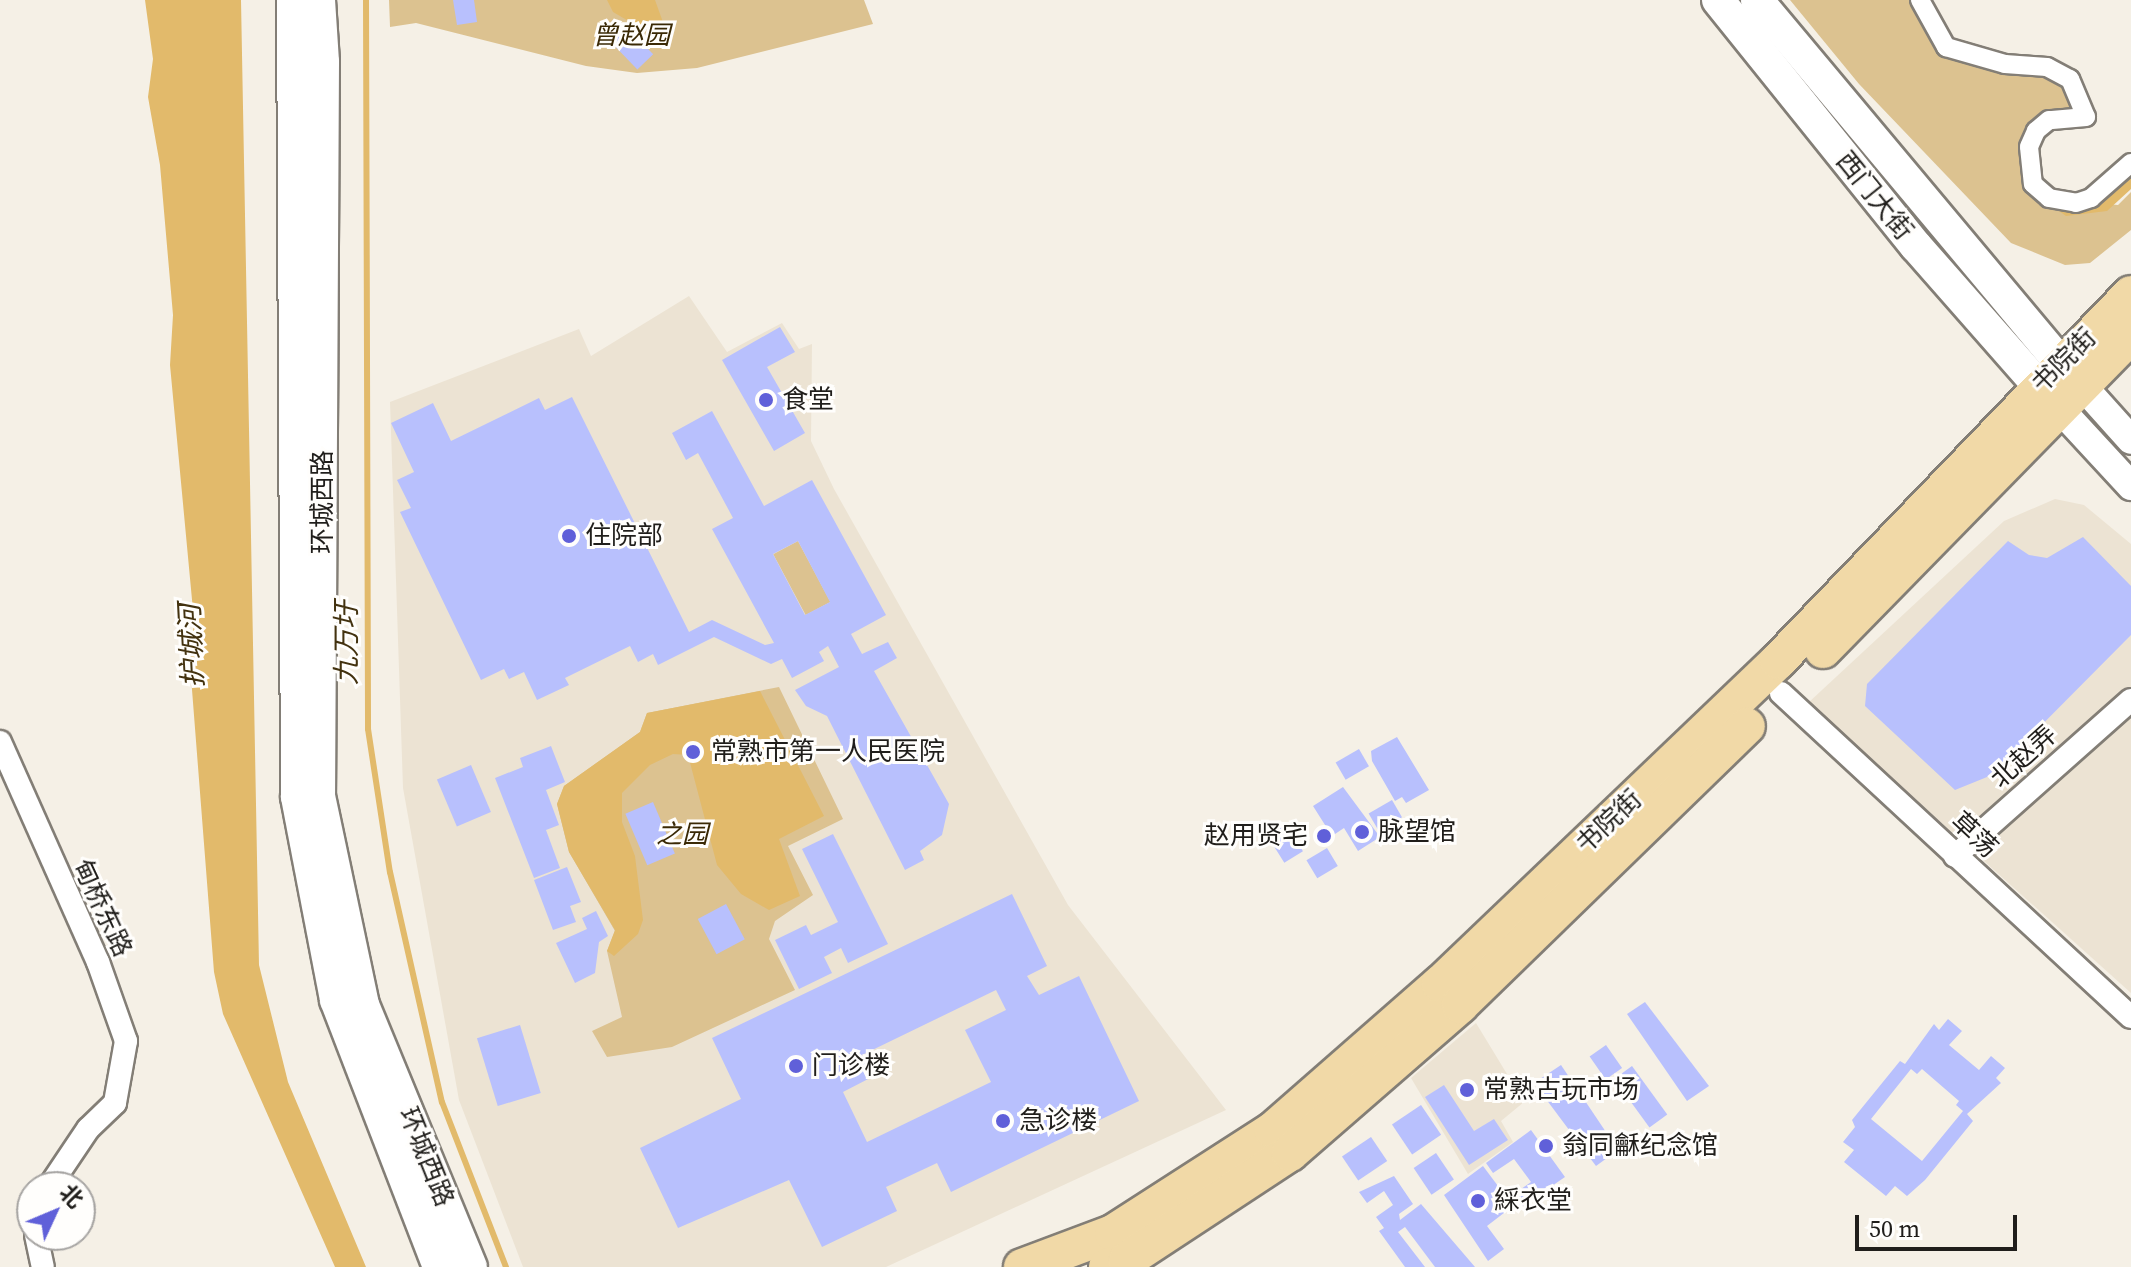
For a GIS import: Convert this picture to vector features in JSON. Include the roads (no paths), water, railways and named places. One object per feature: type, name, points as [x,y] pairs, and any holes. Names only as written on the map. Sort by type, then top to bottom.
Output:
[{"type":"main road","name":"环城西路","points":[[293,0],[297,797],[336,1000],[439,1267]]},
{"type":"main road","name":"环城西路","points":[[319,0],[323,62],[319,796],[363,1005],[471,1267]]},
{"type":"main road","name":"西门大街","points":[[1718,0],[1906,234],[2060,385]]},
{"type":"main road","name":"西门大街","points":[[1757,0],[2060,385]]},
{"type":"main road","name":"书院街","points":[[1107,1267],[1127,1260],[1290,1153],[1460,1005],[1781,693],[2060,385],[2131,294]]},
{"type":"main road","name":"书院街","points":[[1022,1267],[1113,1233],[1273,1130],[1440,984],[1757,682],[2060,385],[2131,336]]},
{"type":"street","points":[[1920,0],[1946,47],[2005,64],[2047,67],[2070,79],[2086,117],[2049,120],[2036,131],[2029,147],[2033,184],[2049,198],[2076,203],[2091,198],[2131,163]]},
{"type":"street","points":[[2060,385],[2131,440]]},
{"type":"street","points":[[2060,385],[2131,486]]},
{"type":"street","name":"草荡","points":[[1781,693],[2131,1017]]},
{"type":"street","name":"北赵弄","points":[[1955,856],[2131,700]]},
{"type":"street","name":"甸桥东路","points":[[0,742],[98,962],[126,1041],[115,1103],[88,1129],[60,1171]]},
{"type":"waterway","name":"九万圩","points":[[366,0],[368,729],[390,872],[442,1102],[506,1267]]},
{"type":"place","name":"食堂","points":[[766,400]]},
{"type":"place","name":"住院部","points":[[569,536]]},
{"type":"place","name":"常熟市第一人民医院","points":[[693,752]]},
{"type":"place","name":"脉望馆","points":[[1362,832]]},
{"type":"place","name":"赵用贤宅","points":[[1324,836]]},
{"type":"place","name":"门诊楼","points":[[796,1066]]},
{"type":"place","name":"常熟古玩市场","points":[[1467,1090]]},
{"type":"place","name":"急诊楼","points":[[1003,1121]]},
{"type":"place","name":"翁同龢纪念馆","points":[[1546,1146]]},
{"type":"place","name":"綵衣堂","points":[[1478,1201]]},
{"type":"park label","name":"曾赵园","points":[[631,36]]},
{"type":"park label","name":"之园","points":[[682,835]]},
{"type":"water label","name":"护城河","points":[[191,646]]}]
